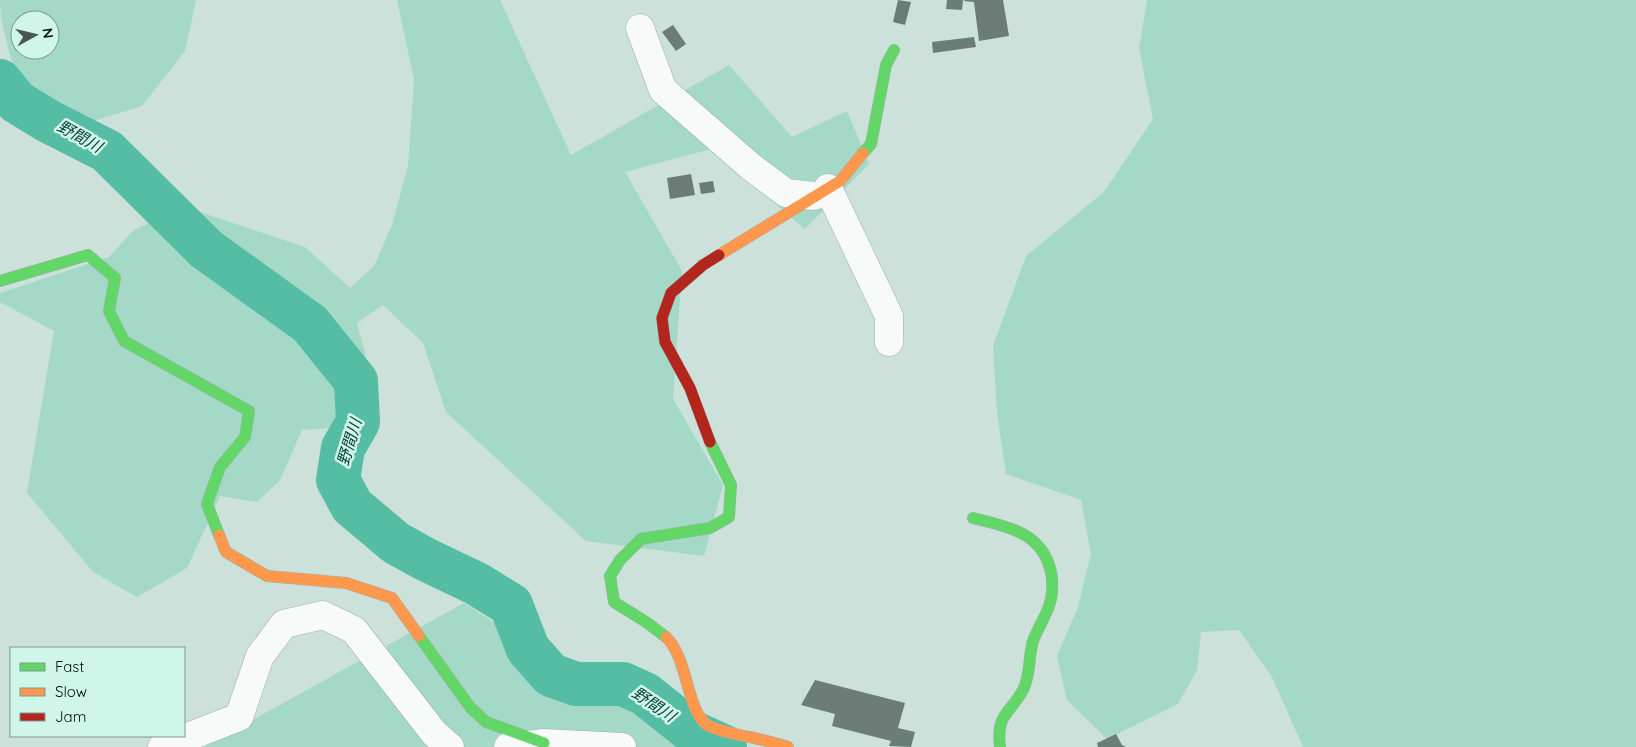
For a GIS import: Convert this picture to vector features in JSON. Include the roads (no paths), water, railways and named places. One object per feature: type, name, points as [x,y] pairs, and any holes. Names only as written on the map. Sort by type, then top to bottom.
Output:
[{"type":"street","points":[[640,28],[662,90],[750,166],[786,193],[821,192]]},
{"type":"street","points":[[788,747],[709,726],[696,709],[683,664],[672,643],[647,623],[614,602],[610,576],[620,560],[641,539],[710,528],[729,517],[731,485],[709,439],[690,388],[665,342],[662,318],[671,293],[703,265],[840,181],[871,144],[886,65],[894,50]]},
{"type":"street","points":[[821,192],[889,316],[889,342]]},
{"type":"street","points":[[0,281],[88,255],[115,278],[109,311],[124,341],[249,411],[245,437],[220,467],[207,504],[226,552],[267,576],[346,583],[392,598],[470,707],[486,722],[544,743]]},
{"type":"street","points":[[973,518],[1022,532],[1032,539],[1042,550],[1050,565],[1054,582],[1051,599],[1033,644],[1024,688],[1008,709],[999,725],[1000,747]]},
{"type":"street","points":[[162,747],[239,716],[260,656],[284,624],[323,615],[354,630],[434,733],[450,747]]},
{"type":"street","points":[[508,747],[544,743],[622,747]]},
{"type":"waterway","name":"野間川","points":[[0,81],[17,102],[48,121],[107,151],[206,249],[310,324],[356,381],[358,422],[343,448],[338,480],[352,506],[396,543],[477,584],[511,605],[528,649],[551,675],[576,684],[623,684],[645,694],[694,733],[725,747]]}]
